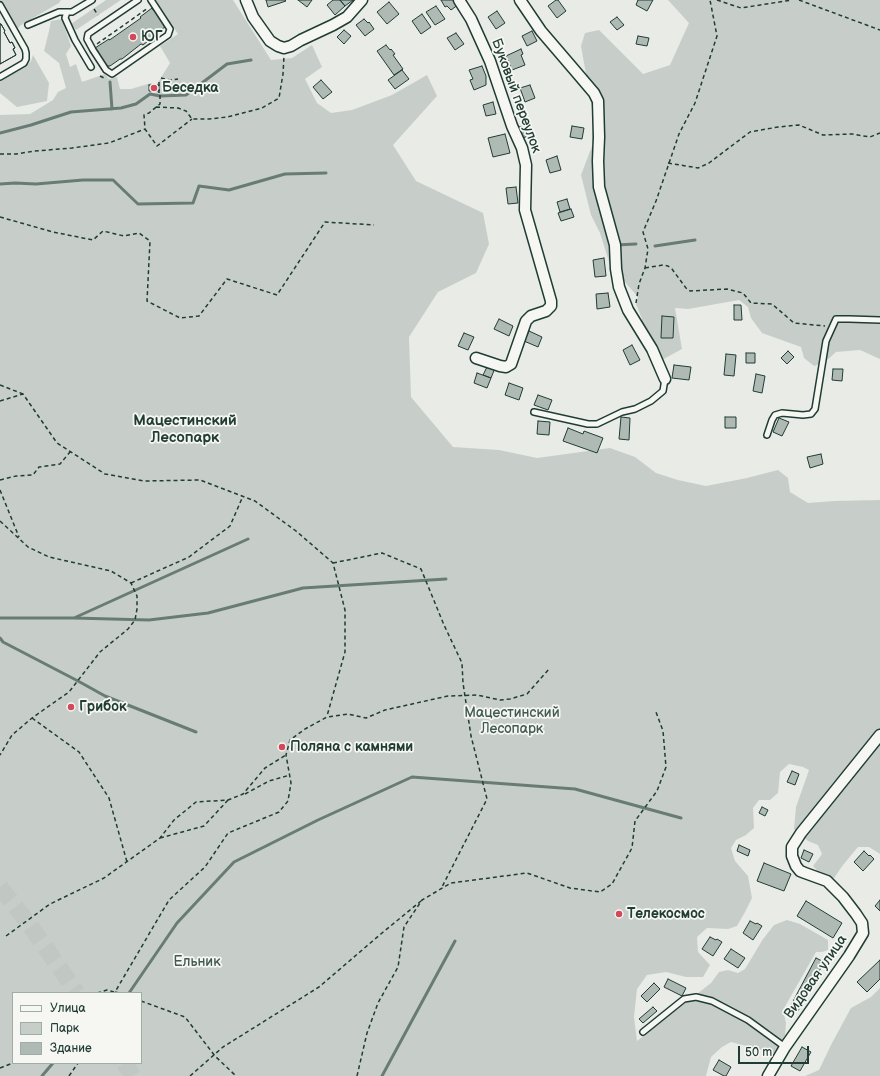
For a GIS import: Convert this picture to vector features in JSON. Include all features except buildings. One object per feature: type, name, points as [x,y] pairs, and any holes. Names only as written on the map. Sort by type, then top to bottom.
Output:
[{"type":"street","points":[[246,0],[253,17],[270,41],[284,48],[291,46],[347,17],[362,0]]},
{"type":"street","name":"Буковый переулок","points":[[459,0],[471,19],[490,61],[512,126],[522,148],[526,165],[525,210],[551,301],[551,306],[546,311],[531,316],[526,321],[510,364],[506,367],[500,366],[476,358]]},
{"type":"street","points":[[520,0],[541,31],[577,72],[594,93],[598,101],[599,187],[615,245],[616,269],[619,288],[628,310],[652,349],[665,379]]},
{"type":"street","name":"Видовая улица","points":[[768,1076],[785,1047],[849,956],[863,933],[862,923],[856,914],[843,897],[827,881],[800,871],[792,856],[792,847],[801,833],[880,735]]},
{"type":"lane","points":[[28,25],[59,12],[72,12],[92,0]]},
{"type":"lane","points":[[138,0],[88,34],[87,39],[93,50],[106,70],[112,74],[168,35],[170,29],[151,0]]},
{"type":"lane","points":[[0,5],[25,49],[26,59],[24,63],[0,77]]},
{"type":"lane","points":[[67,12],[65,18],[75,40],[91,67]]},
{"type":"lane","points":[[767,435],[775,415],[782,413],[803,415],[811,414],[815,408],[826,341],[836,320],[880,320]]},
{"type":"lane","points":[[534,412],[588,424],[597,424],[622,412],[635,409],[651,401],[663,390],[665,379]]},
{"type":"lane","points":[[643,1032],[684,1000],[696,997],[712,1001],[748,1020],[785,1047]]},
{"type":"path","points":[[636,304],[639,284],[645,268],[648,249],[642,232],[656,201],[668,162],[679,134],[695,103],[717,36],[710,0]]},
{"type":"path","points":[[717,0],[741,8],[792,0]]},
{"type":"path","points":[[799,0],[880,30]]},
{"type":"path","points":[[93,50],[95,45],[148,8]]},
{"type":"path","points":[[94,9],[98,15]]},
{"type":"path","points":[[159,82],[160,104],[144,115],[146,129],[158,146],[192,119],[227,117],[262,108],[279,98],[283,74],[284,48]]},
{"type":"path","points":[[161,78],[178,80]]},
{"type":"path","points":[[156,107],[178,108],[186,112],[192,119]]},
{"type":"path","points":[[668,162],[698,168],[709,163],[750,132],[778,127],[799,125],[823,135],[852,134],[870,137],[880,133]]},
{"type":"path","points":[[0,154],[16,154],[35,150],[72,148],[109,143],[146,129]]},
{"type":"path","points":[[0,217],[53,232],[93,240],[103,231],[124,236],[139,233],[150,241],[147,301],[180,318],[199,316],[227,279],[277,295],[325,222],[374,225]]},
{"type":"path","points":[[645,268],[663,265],[668,266],[690,291],[727,289],[743,293],[751,303],[772,304],[794,323],[824,326],[836,320]]},
{"type":"path","points":[[0,385],[23,394],[57,443],[106,474],[144,481],[200,480],[256,501],[296,531],[333,563],[345,610],[345,652],[327,717]]},
{"type":"path","points":[[0,401],[23,394]]},
{"type":"path","points":[[0,480],[16,476],[33,475],[39,467],[60,464],[70,451]]},
{"type":"path","points":[[0,490],[19,539]]},
{"type":"path","points":[[131,583],[190,557],[230,526],[243,496]]},
{"type":"path","points":[[0,521],[28,547],[48,557],[111,571],[131,583],[137,596],[135,620],[128,630],[100,652],[70,692],[32,718],[12,735],[0,755]]},
{"type":"path","points":[[333,563],[382,554],[421,569],[444,625],[462,662],[471,736],[487,798],[442,888]]},
{"type":"path","points":[[118,992],[169,900],[205,867],[228,833],[279,812],[288,801],[292,783],[286,755],[290,740],[305,729],[327,717],[348,714],[366,718],[385,710],[448,696],[477,695],[500,700],[516,698],[527,694],[550,668]]},
{"type":"path","points":[[190,1076],[223,1047],[319,987],[422,900],[451,883],[527,873],[570,888],[600,892],[612,884],[632,848],[635,821],[657,790],[666,767],[663,731],[656,712]]},
{"type":"path","points":[[32,718],[79,752],[109,798],[127,862]]},
{"type":"path","points":[[243,794],[265,768],[286,755]]},
{"type":"path","points":[[6,936],[50,904],[104,878],[127,862],[160,838],[174,820],[196,802],[228,800],[269,781],[290,775]]},
{"type":"path","points":[[160,838],[204,826],[228,800]]},
{"type":"path","points":[[357,1076],[367,1033],[378,1003],[398,966],[404,928],[422,900]]},
{"type":"path","points":[[100,992],[107,990],[114,992]]},
{"type":"path","points":[[142,1001],[185,1017],[215,1056],[236,1076]]},
{"type":"path","points":[[0,1068],[12,1063]]},
{"type":"path","points":[[69,1076],[77,1064]]},
{"type":"green space","points":[[0,0],[61,0],[59,3],[21,25],[16,30]]},
{"type":"green space","points":[[106,0],[121,0],[76,30],[71,24]]},
{"type":"green space","name":"Мацестинский Лесопарк","points":[[155,0],[233,0],[271,60],[292,58],[312,45],[322,67],[305,79],[317,103],[331,113],[352,110],[392,95],[427,75],[437,96],[393,145],[416,181],[483,213],[489,244],[476,273],[438,292],[409,337],[411,397],[453,447],[499,450],[537,458],[610,448],[635,457],[656,473],[678,480],[706,486],[778,470],[788,478],[790,492],[808,503],[880,500],[880,854],[869,847],[858,847],[832,881],[823,877],[813,866],[822,854],[818,845],[808,841],[794,829],[796,807],[809,770],[789,764],[780,772],[778,793],[770,800],[759,800],[753,808],[754,828],[746,835],[736,840],[731,848],[735,861],[748,876],[752,898],[737,926],[728,929],[707,928],[697,937],[698,952],[710,965],[703,977],[686,977],[666,972],[647,975],[637,989],[634,1017],[637,1041],[711,983],[719,972],[728,970],[738,973],[745,969],[763,939],[774,925],[787,920],[800,924],[828,940],[828,950],[816,952],[783,1010],[786,1023],[785,1035],[774,1053],[731,1042],[722,1047],[711,1057],[706,1076],[0,1076],[0,115],[30,114],[53,100],[58,92],[66,88],[59,63],[44,51],[51,21],[62,19],[71,46],[66,54],[70,67],[76,64],[82,82],[105,74],[109,79],[117,77],[120,89],[131,89],[151,83],[157,84],[170,63],[160,46],[178,34]]},
{"type":"green space","points":[[668,0],[880,0],[880,359],[860,350],[836,352],[824,363],[814,366],[804,358],[801,347],[762,333],[751,318],[748,307],[739,300],[688,309],[675,308],[682,349],[658,362],[643,335],[642,319],[636,304],[638,297],[610,265],[600,233],[591,215],[581,175],[592,146],[593,113],[581,46],[585,33],[599,30],[643,74],[670,65],[689,23]]},
{"type":"green space","points":[[33,55],[49,83],[47,101],[17,107],[0,93],[0,82],[26,66],[31,61]]},
{"type":"green space","points":[[880,988],[880,1076],[805,1076],[819,1070],[851,1008],[871,997]]},
{"type":"waterway","points":[[0,133],[71,112],[121,108],[136,104],[150,94],[160,96],[186,95],[227,64],[251,60]]},
{"type":"waterway","points":[[110,82],[112,109]]},
{"type":"waterway","points":[[0,184],[36,184],[83,180],[113,180],[138,204],[193,203],[199,186],[229,190],[285,174],[326,173]]},
{"type":"waterway","points":[[655,246],[695,240]]},
{"type":"waterway","points":[[616,245],[636,244]]},
{"type":"waterway","points":[[0,618],[74,618],[248,539]]},
{"type":"waterway","points":[[74,618],[149,620],[208,613],[303,588],[446,579]]},
{"type":"waterway","points":[[0,638],[3,642],[105,696],[196,732]]},
{"type":"waterway","points":[[130,992],[177,923],[234,862],[318,820],[412,777],[575,789],[681,818]]},
{"type":"waterway","points":[[382,1076],[455,941]]},
{"type":"waterway","points":[[42,1076],[52,1064]]},
{"type":"tunnel","points":[[0,887],[29,924],[76,992]]},
{"type":"tunnel","points":[[125,1064],[133,1076]]},
{"type":"place","name":"ЮГ","points":[[133,37]]},
{"type":"place","name":"Беседка","points":[[154,88]]},
{"type":"place","name":"Грибок","points":[[71,707]]},
{"type":"place","name":"Поляна с камнями","points":[[282,747]]},
{"type":"place","name":"Телекосмос","points":[[619,914]]},
{"type":"district","name":"Мацестинский Лесопарк","points":[[185,430]]},
{"type":"park label","name":"Ельник","points":[[197,962]]}]
